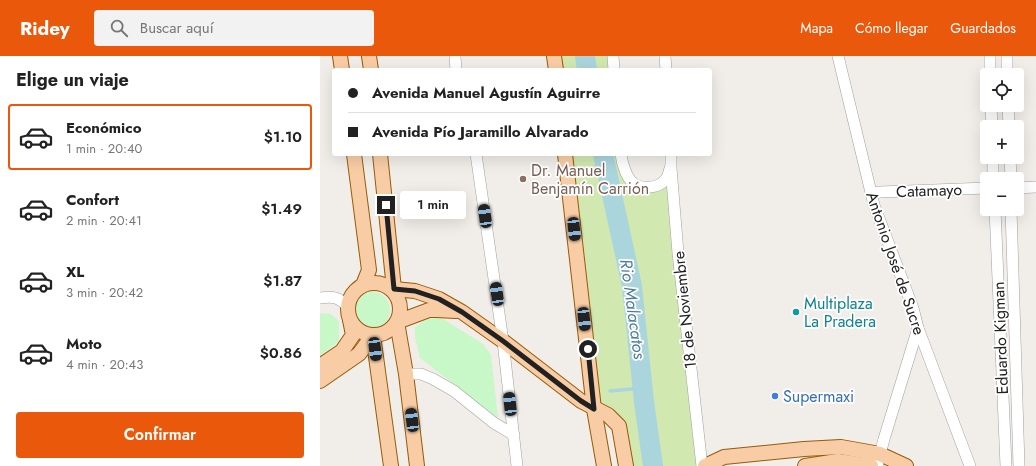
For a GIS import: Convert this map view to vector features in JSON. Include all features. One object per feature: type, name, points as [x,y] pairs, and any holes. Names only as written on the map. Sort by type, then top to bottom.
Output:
[{"type":"main road","points":[[340,56],[342,68]]},
{"type":"main road","points":[[369,56],[371,68]]},
{"type":"main road","points":[[554,56],[556,68]]},
{"type":"main road","points":[[320,366],[342,351],[353,334],[349,313],[352,294],[362,285],[369,270],[354,156]]},
{"type":"main road","points":[[380,156],[394,289]]},
{"type":"main road","points":[[565,156],[594,409],[604,466]]},
{"type":"main road","points":[[349,313],[353,324],[362,332],[373,335],[382,334],[391,330],[400,316],[400,301],[398,294],[394,289],[388,285],[378,283],[362,285]]},
{"type":"main road","points":[[394,289],[415,291],[439,299],[462,312],[503,341],[565,390],[594,409],[608,415],[619,426],[626,466]]},
{"type":"main road","points":[[397,322],[429,310],[462,312]]},
{"type":"main road","points":[[397,322],[406,374],[417,466]]},
{"type":"main road","points":[[320,381],[359,354],[373,335]]},
{"type":"main road","points":[[373,335],[391,466]]},
{"type":"main road","points":[[705,466],[724,457],[841,447],[879,460],[906,466]]},
{"type":"main road","points":[[806,466],[838,461],[871,466]]},
{"type":"street","points":[[455,56],[456,68]]},
{"type":"street","points":[[613,56],[614,68]]},
{"type":"street","points":[[665,56],[666,68]]},
{"type":"street","name":"Antonio José de Sucre","points":[[838,56],[870,193],[913,308],[918,328],[970,466]]},
{"type":"street","points":[[990,56],[990,68]]},
{"type":"street","points":[[1007,56],[1007,68]]},
{"type":"street","points":[[476,156],[503,341],[517,466]]},
{"type":"street","points":[[621,156],[622,162],[633,183],[642,187],[652,187],[664,182],[669,175],[671,168]]},
{"type":"street","name":"18 de Noviembre","points":[[671,156],[678,261],[702,466]]},
{"type":"street","points":[[1024,188],[1036,187]]},
{"type":"street","name":"Catamayo","points":[[870,193],[980,188]]},
{"type":"street","name":"Eduardo Kigman","points":[[995,216],[1006,466]]},
{"type":"street","name":"Eduardo Kigman","points":[[1012,216],[1019,466]]},
{"type":"street","points":[[320,298],[330,296],[341,300],[349,313]]},
{"type":"street","points":[[879,460],[918,328]]},
{"type":"street","points":[[406,374],[421,374],[433,379],[454,391],[494,423],[514,435]]},
{"type":"street","points":[[804,449],[806,466]]},
{"type":"green space","points":[[554,56],[613,56],[614,68],[556,68]]},
{"type":"green space","points":[[565,156],[621,156],[622,162],[642,187],[669,175],[702,466],[626,466],[619,426],[600,411]]},
{"type":"green space","points":[[376,292],[385,297],[389,303],[389,317],[385,323],[376,328],[368,328],[359,323],[355,317],[354,306],[359,297],[365,293]]},
{"type":"green space","points":[[320,313],[331,314],[339,321],[339,341],[320,356]]},
{"type":"green space","points":[[440,317],[483,344],[491,355],[498,418],[420,358],[415,337],[415,327],[425,320]]},
{"type":"waterway","name":"Rio Malacatos","points":[[585,56],[587,68]]},
{"type":"waterway","name":"Rio Malacatos","points":[[603,156],[632,286],[644,402],[653,466]]},
{"type":"waterway","points":[[610,391],[643,388]]},
{"type":"place","name":"Dr. Manuel Benjamín Carrión","points":[[523,179]]},
{"type":"place","name":"Multiplaza La Pradera","points":[[796,312]]},
{"type":"place","name":"Supermaxi","points":[[775,396]]},
{"type":"route","points":[[386,205],[394,289],[415,291],[439,299],[462,312],[503,341],[565,390],[594,409],[588,349]]}]
